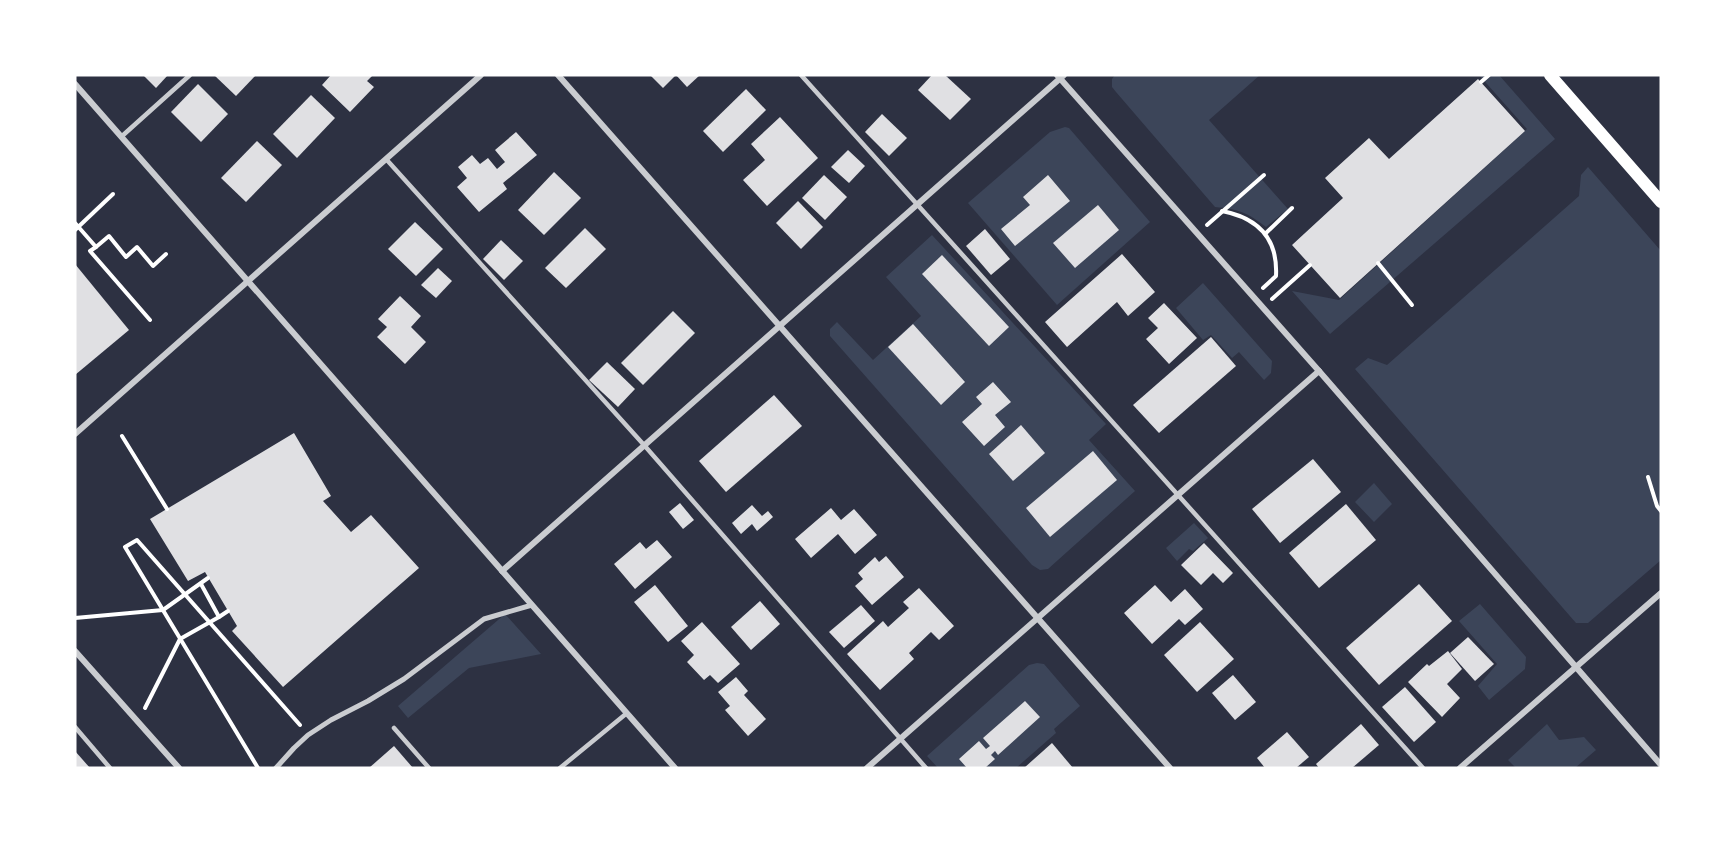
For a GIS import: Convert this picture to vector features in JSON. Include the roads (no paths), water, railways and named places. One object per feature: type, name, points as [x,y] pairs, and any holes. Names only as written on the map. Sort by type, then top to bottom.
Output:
[{"type":"main road","points":[[1550,75],[1661,202]]},
{"type":"street","points":[[75,434],[481,75]]},
{"type":"street","points":[[558,75],[1170,768]]},
{"type":"street","points":[[502,571],[1060,76],[1661,765]]},
{"type":"street","points":[[75,84],[675,768]]},
{"type":"street","points":[[867,768],[1319,371]]},
{"type":"street","points":[[1460,768],[1661,593]]},
{"type":"street","points":[[276,768],[308,735],[404,679],[484,619],[532,605]]},
{"type":"street","points":[[75,651],[179,768]]},
{"type":"lane","points":[[120,137],[190,75]]},
{"type":"lane","points":[[801,75],[1423,768]]},
{"type":"lane","points":[[386,159],[644,445],[926,768]]},
{"type":"lane","points":[[560,768],[627,713]]},
{"type":"lane","points":[[75,727],[110,768]]},
{"type":"lane","points":[[394,729],[429,768]]}]
